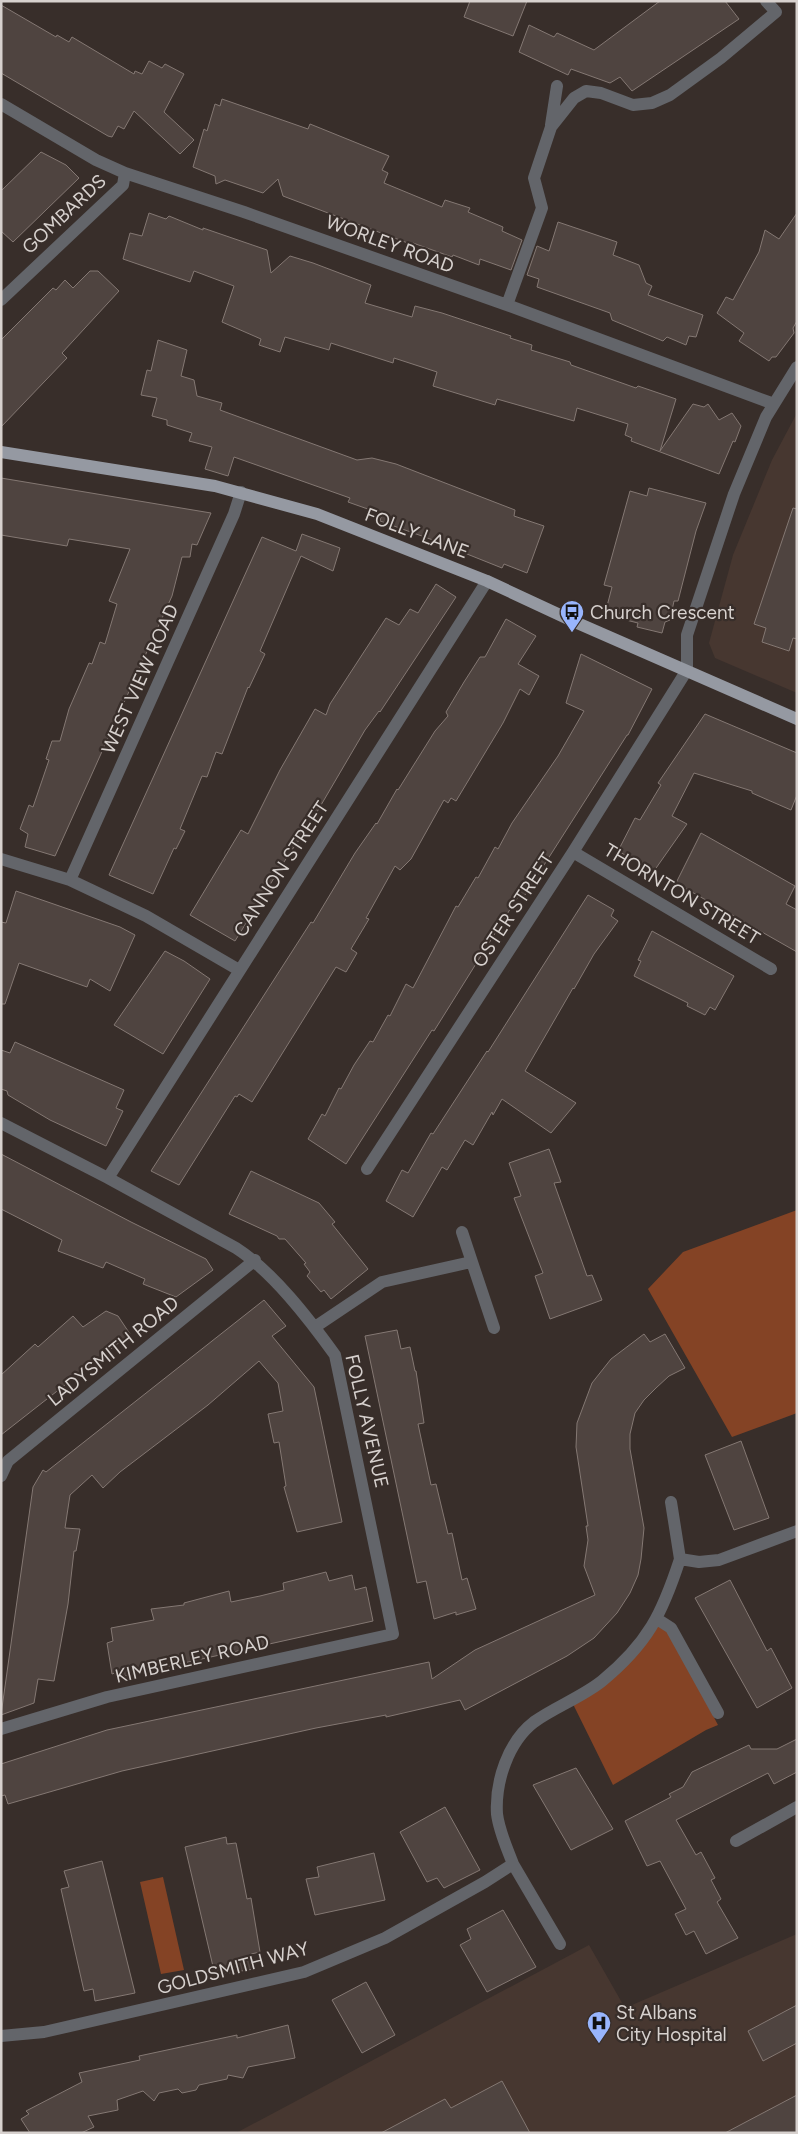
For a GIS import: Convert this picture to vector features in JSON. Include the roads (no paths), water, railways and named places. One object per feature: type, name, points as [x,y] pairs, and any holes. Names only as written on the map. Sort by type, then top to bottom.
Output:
[{"type":"main road","name":"FOLLY LANE","points":[[1,452],[241,492],[317,514],[487,581],[575,622],[797,719]]},
{"type":"street","points":[[551,127],[574,98],[586,91],[601,93],[633,105],[652,104],[670,95],[721,58],[776,12],[766,1]]},
{"type":"street","points":[[507,305],[542,208],[534,178],[551,127],[557,86]]},
{"type":"street","name":"WORLEY ROAD","points":[[1,104],[96,160],[125,173],[254,215],[507,305],[774,404]]},
{"type":"street","name":"GOMBARDS","points":[[1,300],[123,184],[125,173]]},
{"type":"street","points":[[687,670],[687,635],[734,494],[766,416],[797,367]]},
{"type":"street","name":"WEST VIEW ROAD","points":[[70,880],[234,514],[241,492]]},
{"type":"street","name":"CANNON STREET","points":[[108,1178],[487,581]]},
{"type":"street","name":"OSTER STREET","points":[[367,1168],[573,852],[687,670]]},
{"type":"street","name":"THORNTON STREET","points":[[573,852],[772,969]]},
{"type":"street","points":[[1,859],[70,880],[146,916],[239,970]]},
{"type":"street","name":"FOLLY AVENUE","points":[[1,1123],[108,1178],[255,1260],[315,1327],[335,1354],[393,1634]]},
{"type":"street","points":[[462,1232],[494,1328]]},
{"type":"street","name":"LADYSMITH ROAD","points":[[1,1476],[8,1461],[255,1260]]},
{"type":"street","points":[[315,1327],[382,1282],[471,1262]]},
{"type":"street","points":[[560,1944],[513,1864],[498,1815],[497,1795],[505,1767],[520,1734],[534,1722],[600,1682],[639,1645],[657,1619],[670,1591],[680,1559],[671,1502]]},
{"type":"street","points":[[680,1559],[699,1562],[719,1560],[797,1531]]},
{"type":"street","points":[[657,1619],[670,1628],[718,1712]]},
{"type":"street","name":"KIMBERLEY ROAD","points":[[1,1729],[107,1697],[393,1634]]},
{"type":"street","points":[[736,1841],[797,1808]]},
{"type":"street","name":"GOLDSMITH WAY","points":[[1,2036],[44,2032],[304,1972],[384,1938],[486,1882],[513,1864]]},
{"type":"place","name":"Church Crescent","points":[[572,633]]},
{"type":"place","name":"St Albans City Hospital","points":[[599,2044]]}]
